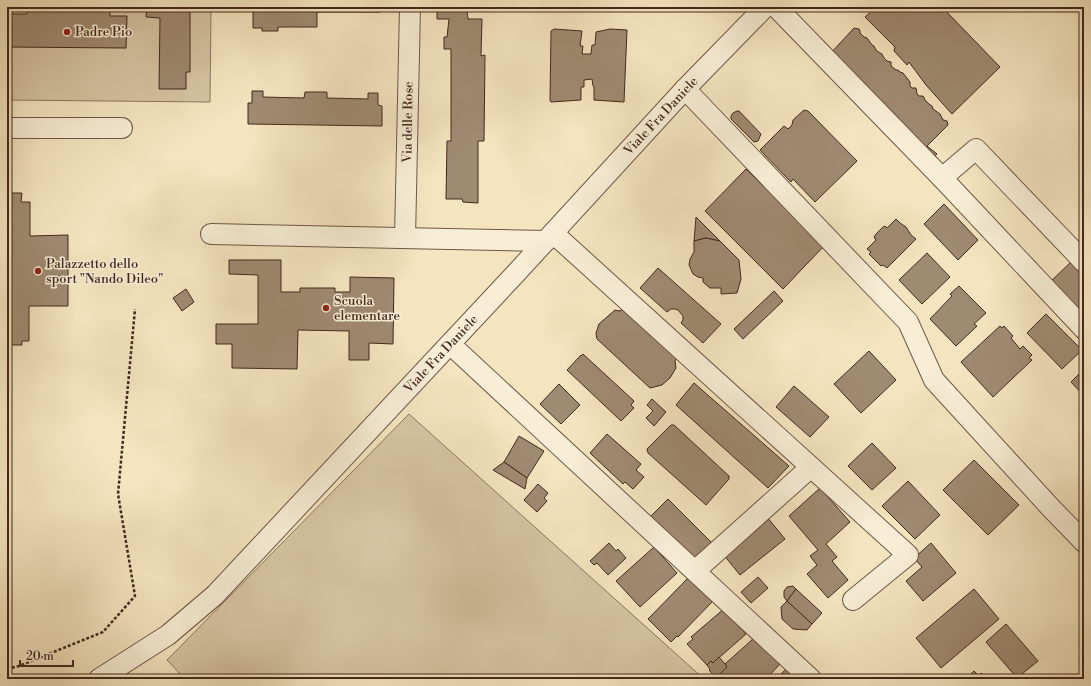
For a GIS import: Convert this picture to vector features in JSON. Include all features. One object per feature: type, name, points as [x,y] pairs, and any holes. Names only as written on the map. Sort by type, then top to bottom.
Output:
[{"type":"street","name":"Via delle Rose","points":[[405,238],[410,7]]},
{"type":"street","name":"Viale Fra Daniele","points":[[99,679],[168,635],[215,595],[545,242],[685,89],[765,7]]},
{"type":"street","points":[[776,7],[942,178],[1084,329]]},
{"type":"street","points":[[685,89],[908,322],[934,380],[1084,542]]},
{"type":"street","points":[[18,131],[122,128]]},
{"type":"street","points":[[942,178],[976,149],[1084,262]]},
{"type":"street","points":[[211,234],[371,230],[405,238],[545,242],[811,467],[908,555],[853,600]]},
{"type":"street","points":[[515,240],[518,271]]},
{"type":"street","points":[[450,344],[811,679]]},
{"type":"street","points":[[694,571],[811,467]]},
{"type":"path","points":[[7,669],[19,666],[103,632],[135,596],[118,494],[135,309]]},
{"type":"shaded area","points":[[7,7],[211,7],[210,102],[7,100]]},
{"type":"shaded area","points":[[409,414],[704,679],[185,679],[167,660]]},
{"type":"building","name":"Padre Pio","points":[[27,7],[110,7],[110,16],[127,16],[126,48],[7,47],[7,14],[27,14]]},
{"type":"building","name":"Padre Pio","points":[[147,7],[190,7],[190,72],[186,72],[186,89],[159,89],[160,18],[146,17]]},
{"type":"building","points":[[253,7],[380,7],[380,12],[317,12],[317,27],[278,27],[278,31],[262,31],[262,28],[253,28]]},
{"type":"building","points":[[437,7],[471,7],[471,11],[467,11],[468,19],[482,19],[481,56],[485,55],[484,141],[478,141],[478,203],[463,202],[462,199],[446,199],[447,141],[451,141],[451,49],[444,49],[444,37],[447,37],[449,19],[437,19]]},
{"type":"building","points":[[876,7],[942,7],[1000,67],[952,114],[926,85],[909,62],[907,65],[894,51],[895,47],[865,17]]},
{"type":"building","points":[[854,28],[859,29],[860,33],[867,38],[876,50],[882,54],[887,61],[891,62],[891,66],[903,73],[910,82],[910,86],[912,88],[916,88],[917,94],[919,96],[923,96],[933,109],[940,114],[943,120],[947,121],[948,125],[927,146],[937,154],[932,159],[829,55]]},
{"type":"building","points":[[554,29],[582,31],[580,46],[583,46],[582,54],[591,54],[592,45],[595,45],[596,32],[610,29],[627,30],[624,102],[594,100],[594,87],[592,79],[584,80],[584,87],[581,87],[581,100],[551,102],[551,31]]},
{"type":"building","points":[[252,91],[263,91],[263,97],[304,98],[305,92],[327,92],[327,98],[368,99],[368,93],[378,93],[378,105],[382,106],[382,126],[248,124],[248,103],[252,103]]},
{"type":"building","points":[[804,110],[808,111],[857,161],[815,202],[793,179],[791,182],[760,150],[784,126],[788,129],[792,125],[793,120]]},
{"type":"building","points":[[739,111],[761,134],[758,141],[754,142],[731,119],[733,113]]},
{"type":"building","points":[[746,169],[824,246],[783,289],[705,211]]},
{"type":"building","name":"Palazzetto dello sport \"Nando Dileo\"","points":[[7,193],[22,193],[21,202],[30,202],[30,236],[68,235],[68,306],[29,306],[29,341],[22,341],[22,345],[7,345]]},
{"type":"building","points":[[944,204],[978,240],[958,260],[924,224]]},
{"type":"building","points":[[696,217],[720,241],[706,238],[694,241]]},
{"type":"building","points":[[896,219],[906,227],[911,235],[916,239],[887,268],[883,265],[881,266],[869,254],[871,252],[867,249],[876,240],[874,237],[876,234],[883,227],[885,226],[887,228]]},
{"type":"building","points":[[706,238],[720,241],[739,260],[741,279],[737,293],[721,294],[721,288],[710,288],[703,282],[703,278],[693,274],[689,265],[690,259],[694,252],[694,241]]},
{"type":"building","points":[[927,253],[950,277],[922,304],[899,280]]},
{"type":"building","name":"Scuola elementare","points":[[229,260],[281,260],[281,292],[300,292],[300,288],[335,288],[335,292],[350,292],[350,277],[394,278],[393,344],[369,343],[369,360],[349,360],[349,331],[298,330],[297,369],[232,368],[232,344],[216,344],[216,324],[258,324],[258,275],[229,274]]},
{"type":"building","points":[[1071,262],[1084,276],[1084,313],[1080,317],[1049,283]]},
{"type":"building","points":[[658,268],[721,324],[703,343],[681,323],[683,316],[678,310],[671,309],[667,312],[640,288]]},
{"type":"building","points":[[959,286],[986,313],[974,324],[977,326],[956,346],[930,319],[952,296],[950,294]]},
{"type":"building","points":[[186,289],[194,302],[182,311],[173,298]]},
{"type":"building","points":[[774,291],[783,301],[743,339],[734,329]]},
{"type":"building","points":[[624,309],[677,357],[675,361],[676,368],[670,378],[662,385],[650,388],[597,339],[596,333],[599,324],[615,310],[619,311]]},
{"type":"building","points":[[1046,314],[1082,350],[1062,369],[1027,333]]},
{"type":"building","points":[[1000,326],[1002,328],[1004,326],[1013,336],[1011,338],[1020,349],[1023,346],[1032,355],[1029,358],[1032,360],[993,397],[961,362]]},
{"type":"building","points":[[869,351],[896,380],[861,413],[834,384]]},
{"type":"building","points":[[583,354],[634,401],[631,405],[634,408],[621,421],[567,370]]},
{"type":"building","points":[[1084,369],[1084,396],[1071,382]]},
{"type":"building","points":[[694,383],[789,466],[768,488],[676,405]]},
{"type":"building","points":[[559,384],[580,405],[561,424],[540,404]]},
{"type":"building","points":[[794,386],[829,417],[810,437],[776,407]]},
{"type":"building","points":[[652,399],[666,412],[654,426],[646,418],[653,411],[647,405]]},
{"type":"building","points":[[671,425],[674,425],[729,476],[729,479],[706,505],[648,453],[647,449]]},
{"type":"building","points":[[607,434],[641,464],[636,470],[644,477],[633,489],[625,482],[623,484],[590,453]]},
{"type":"building","points":[[519,436],[544,451],[527,478],[504,462]]},
{"type":"building","points":[[872,443],[896,468],[872,490],[848,466]]},
{"type":"building","points":[[974,460],[1019,505],[988,535],[943,490]]},
{"type":"building","points":[[504,462],[527,478],[525,489],[493,470]]},
{"type":"building","points":[[908,481],[940,515],[915,539],[882,506]]},
{"type":"building","points":[[538,484],[548,493],[544,498],[547,501],[537,512],[524,500]]},
{"type":"building","points":[[820,488],[850,522],[826,544],[837,557],[832,561],[848,580],[828,598],[807,574],[817,565],[810,556],[818,550],[789,516]]},
{"type":"building","points":[[668,499],[715,546],[694,568],[646,521]]},
{"type":"building","points":[[767,517],[785,539],[740,575],[723,554]]},
{"type":"building","points":[[609,543],[616,551],[618,549],[626,558],[608,575],[597,563],[594,565],[590,561]]},
{"type":"building","points":[[931,543],[956,573],[923,601],[906,581],[922,567],[914,558]]},
{"type":"building","points":[[654,547],[677,573],[640,607],[616,581]]},
{"type":"building","points":[[689,577],[714,600],[678,637],[677,636],[671,642],[648,619]]},
{"type":"building","points":[[758,577],[768,588],[751,603],[741,592]]},
{"type":"building","points":[[793,586],[796,589],[787,601],[784,597],[784,591],[787,587]]},
{"type":"building","points":[[796,589],[822,613],[812,624],[787,601]]},
{"type":"building","points":[[974,589],[999,619],[941,668],[916,638]]},
{"type":"building","points":[[787,601],[812,624],[807,630],[793,629],[782,619],[781,607]]},
{"type":"building","points":[[725,608],[746,634],[713,663],[711,661],[707,665],[687,644],[693,639],[691,637]]},
{"type":"building","points":[[1006,624],[1038,661],[1017,678],[986,642]]},
{"type":"building","points":[[754,638],[782,661],[780,664],[766,679],[717,679],[716,678],[727,667],[725,664]]},
{"type":"building","points":[[719,657],[727,667],[716,678],[709,670],[710,669],[707,665],[711,661],[713,663]]},
{"type":"building","points":[[787,668],[798,679],[776,679]]},
{"type":"building","points":[[974,671],[979,676],[981,673],[987,679],[966,679]]},
{"type":"place","name":"Padre Pio","points":[[67,32]]},
{"type":"place","name":"Palazzetto dello sport \"Nando Dileo\"","points":[[38,271]]},
{"type":"place","name":"Scuola elementare","points":[[326,308]]}]
